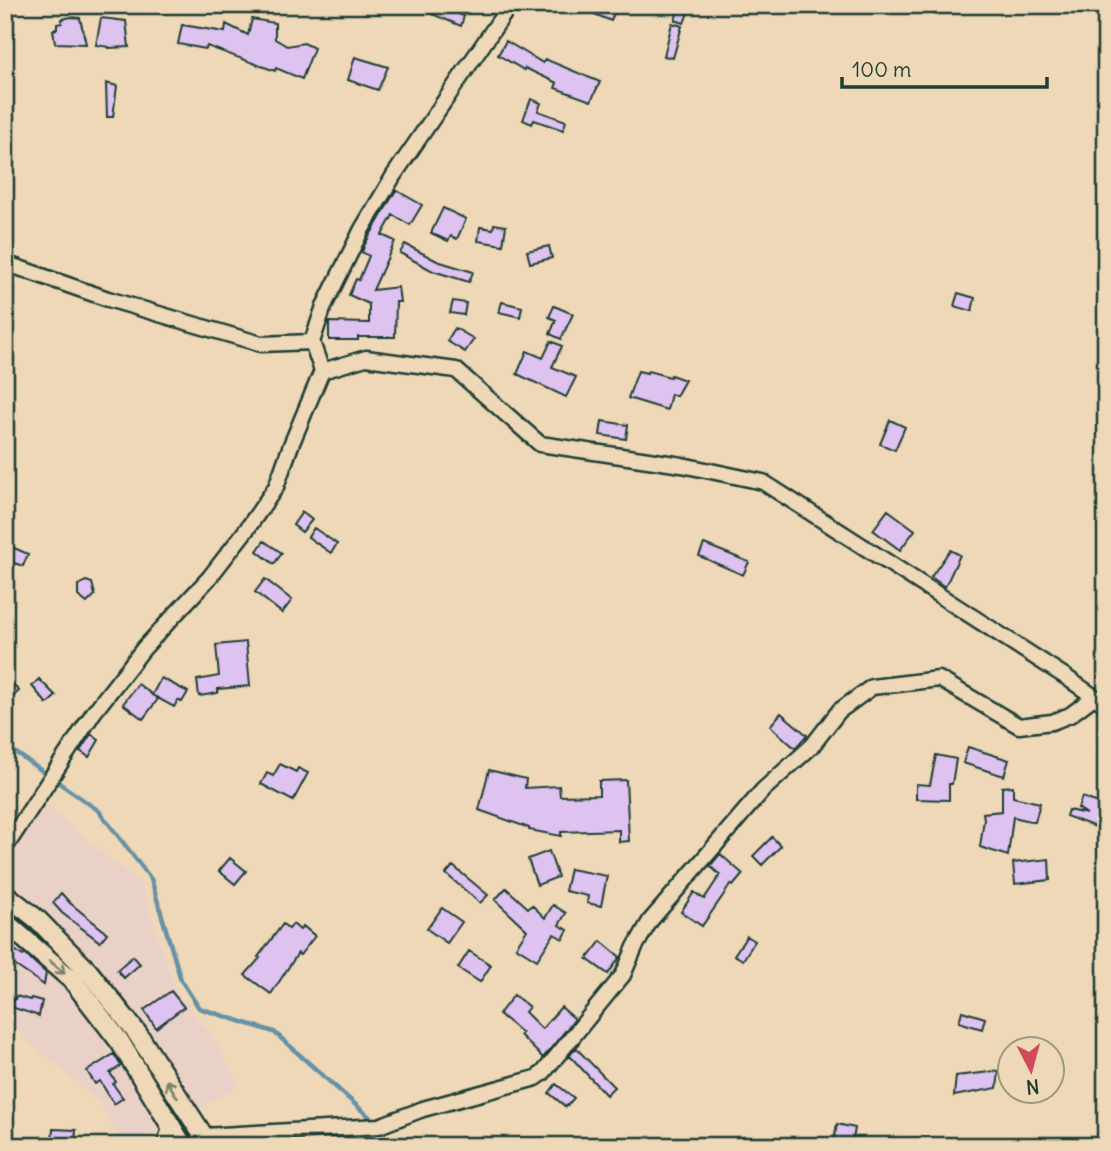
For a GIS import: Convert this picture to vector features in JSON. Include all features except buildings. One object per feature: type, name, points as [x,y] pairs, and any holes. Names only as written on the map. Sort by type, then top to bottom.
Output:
[{"type":"main road","points":[[5,894],[38,920],[88,971],[137,1033],[207,1141]]},
{"type":"main road","points":[[5,922],[74,981],[120,1042],[183,1146]]},
{"type":"main road","points":[[171,1125],[188,1114]]},
{"type":"street","points":[[5,848],[102,701],[144,648],[209,578],[276,487],[322,371],[312,342],[324,306],[362,229],[394,175],[510,5]]},
{"type":"street","points":[[5,263],[107,299],[261,344],[312,342]]},
{"type":"street","points":[[207,1141],[379,1126],[423,1109],[536,1078],[543,1073],[622,975],[650,921],[763,790],[812,746],[839,711],[872,687],[939,679],[1019,726],[1052,722],[1100,701],[763,482],[682,465],[540,444],[456,370],[366,358],[322,371]]},
{"type":"street","points":[[164,1146],[171,1125]]},
{"type":"shaded area","points":[[46,806],[141,884],[175,989],[213,1038],[240,1085],[130,1146],[123,1146],[99,1102],[5,1021],[5,864]]},
{"type":"waterway","points":[[5,745],[99,811],[151,879],[181,980],[199,1008],[274,1032],[375,1122]]},
{"type":"waterway","points":[[380,1128],[390,1146]]}]
